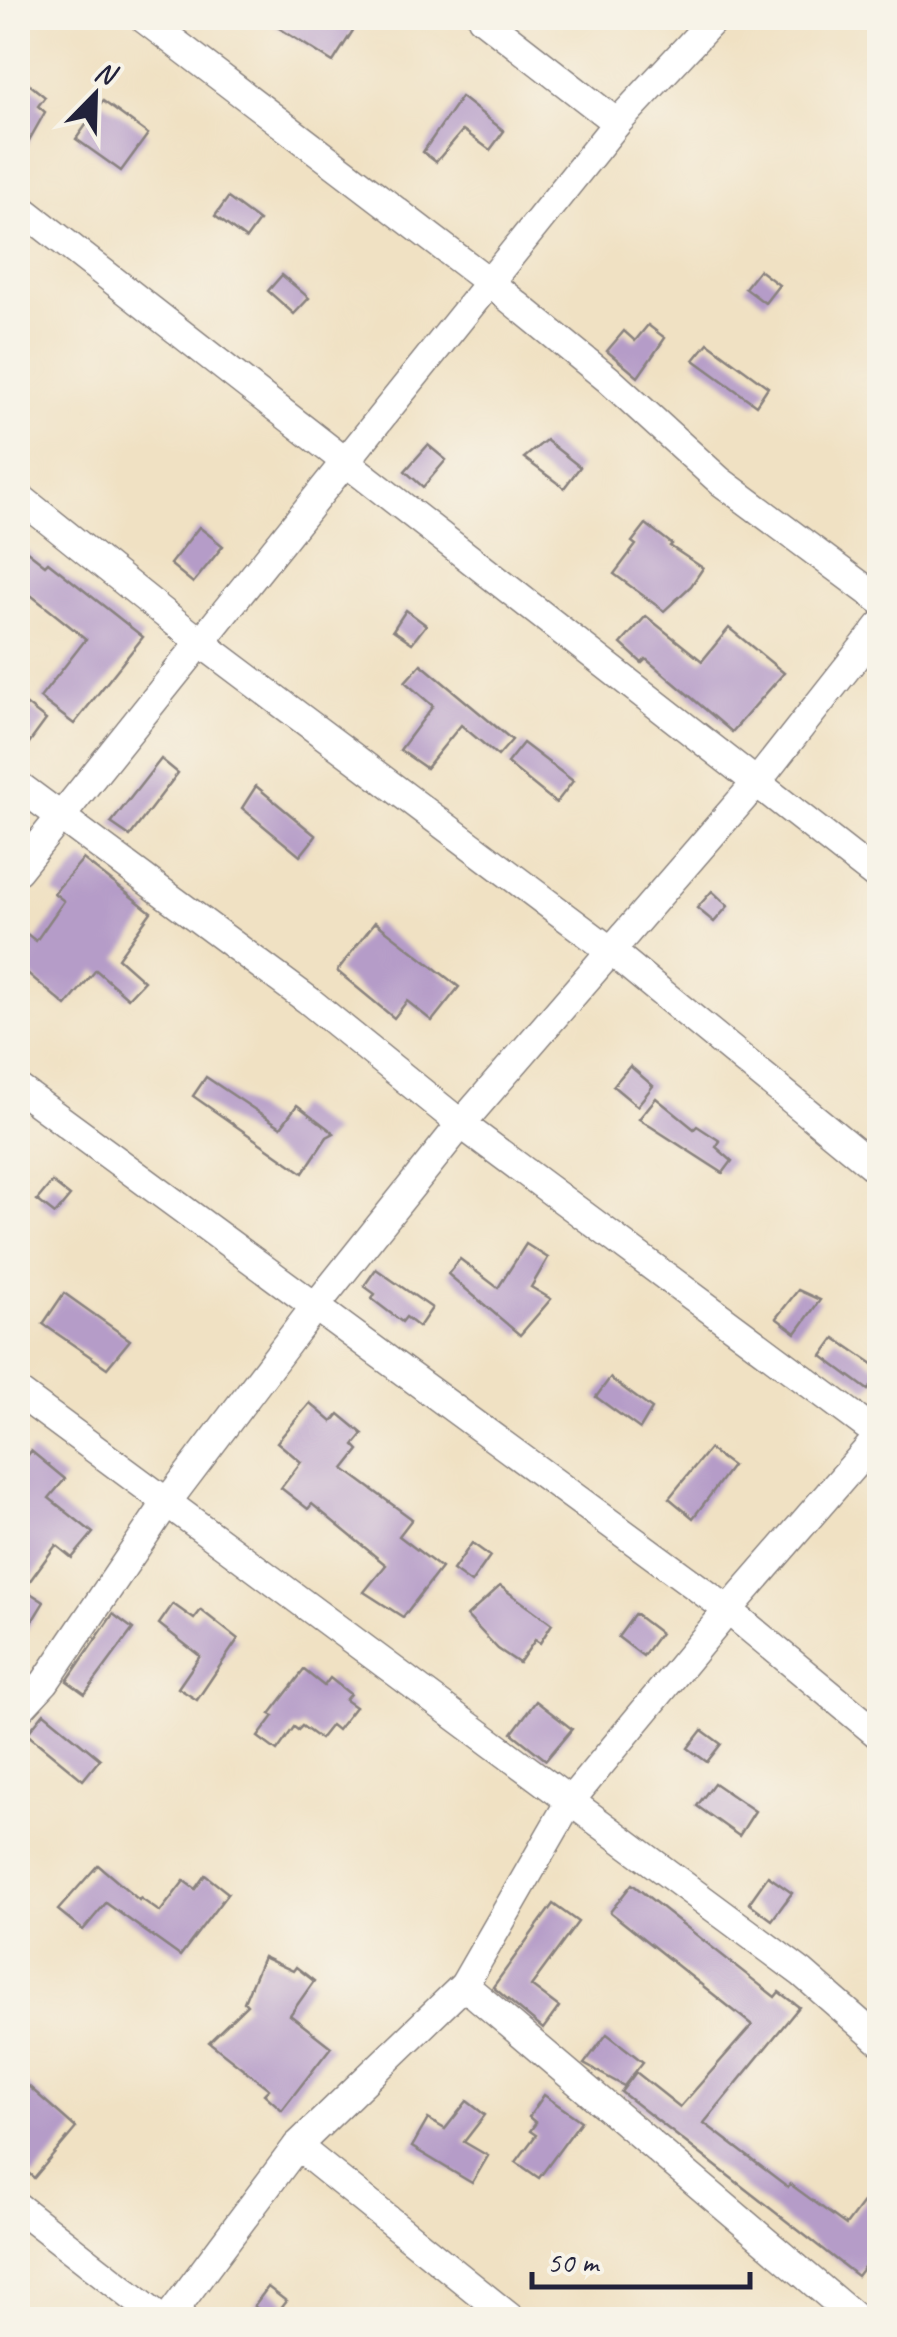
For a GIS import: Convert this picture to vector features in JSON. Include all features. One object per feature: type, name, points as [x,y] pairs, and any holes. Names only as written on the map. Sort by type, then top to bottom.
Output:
[{"type":"street","points":[[143,18],[489,282],[608,380],[720,481],[880,600]]},
{"type":"street","points":[[482,18],[616,123]]},
{"type":"street","points":[[18,870],[616,123],[715,18]]},
{"type":"street","points":[[18,206],[880,879]]},
{"type":"street","points":[[18,496],[200,642],[611,951],[880,1172]]},
{"type":"street","points":[[18,1711],[44,1682],[167,1502],[314,1308],[462,1124],[757,782],[880,626]]},
{"type":"street","points":[[18,786],[308,1000],[462,1124],[879,1435],[570,1801],[464,1985],[297,2146],[165,2320],[18,2208]]},
{"type":"street","points":[[18,1088],[728,1610],[880,1736]]},
{"type":"street","points":[[18,1392],[802,1973],[880,2041]]},
{"type":"street","points":[[464,1985],[858,2320]]},
{"type":"street","points":[[297,2146],[513,2320]]},
{"type":"building","points":[[263,18],[361,18],[333,62]]},
{"type":"building","points":[[18,75],[45,97],[38,106],[45,112],[18,160]]},
{"type":"building","points":[[461,97],[504,131],[490,150],[463,130],[436,162],[423,152]]},
{"type":"building","points":[[103,101],[148,134],[121,171],[76,139]]},
{"type":"building","points":[[228,198],[259,221],[246,239],[215,216]]},
{"type":"building","points":[[759,270],[779,285],[765,303],[745,288]]},
{"type":"building","points":[[282,275],[309,298],[294,314],[268,291]]},
{"type":"building","points":[[648,325],[665,338],[638,377],[607,351],[624,331],[635,341]]},
{"type":"building","points":[[708,343],[768,387],[756,405],[694,360]]},
{"type":"building","points":[[546,440],[580,467],[564,488],[524,458]]},
{"type":"building","points":[[428,445],[446,460],[423,487],[405,471]]},
{"type":"building","points":[[646,524],[703,568],[691,586],[664,611],[614,574]]},
{"type":"building","points":[[199,527],[223,546],[193,583],[170,564]]},
{"type":"building","points":[[18,544],[45,565],[48,562],[143,637],[74,724],[40,698],[86,639],[18,585]]},
{"type":"building","points":[[406,610],[426,625],[412,643],[393,630]]},
{"type":"building","points":[[646,616],[702,661],[729,628],[784,673],[732,732],[646,659],[642,663],[621,644]]},
{"type":"building","points":[[421,664],[512,740],[498,756],[461,725],[426,768],[400,750],[433,706],[405,682]]},
{"type":"building","points":[[18,698],[46,720],[18,758]]},
{"type":"building","points":[[523,743],[573,781],[556,803],[507,763]]},
{"type":"building","points":[[161,759],[178,773],[130,836],[111,823]]},
{"type":"building","points":[[256,786],[316,836],[300,856],[242,808]]},
{"type":"building","points":[[83,859],[151,912],[118,958],[144,981],[128,998],[96,970],[66,1006],[18,965],[18,927],[36,941],[64,901],[54,893]]},
{"type":"building","points":[[712,891],[728,906],[714,922],[697,908]]},
{"type":"building","points":[[375,922],[459,987],[432,1021],[407,1001],[394,1018],[337,971]]},
{"type":"building","points":[[630,1066],[653,1086],[637,1106],[613,1086]]},
{"type":"building","points":[[206,1077],[281,1127],[297,1105],[334,1133],[327,1137],[303,1173],[193,1096]]},
{"type":"building","points":[[656,1098],[694,1129],[697,1126],[720,1141],[716,1147],[732,1161],[723,1173],[639,1119]]},
{"type":"building","points":[[52,1182],[70,1196],[55,1214],[37,1200]]},
{"type":"building","points":[[526,1244],[548,1258],[531,1287],[551,1299],[520,1335],[448,1274],[460,1259],[498,1288]]},
{"type":"building","points":[[376,1269],[432,1308],[419,1327],[406,1317],[402,1322],[372,1299],[375,1294],[364,1286]]},
{"type":"building","points":[[798,1290],[820,1300],[796,1333],[776,1318]]},
{"type":"building","points":[[64,1293],[130,1340],[107,1368],[43,1324]]},
{"type":"building","points":[[835,1338],[880,1369],[880,1376],[868,1390],[822,1356]]},
{"type":"building","points":[[610,1378],[652,1409],[640,1429],[596,1397]]},
{"type":"building","points":[[310,1403],[332,1422],[339,1414],[363,1434],[354,1445],[359,1450],[344,1469],[412,1519],[399,1536],[441,1568],[403,1617],[364,1592],[386,1565],[312,1504],[308,1509],[281,1488],[301,1462],[277,1442]]},
{"type":"building","points":[[709,1449],[732,1466],[693,1518],[669,1498]]},
{"type":"building","points":[[31,1451],[65,1479],[49,1498],[93,1533],[72,1558],[56,1545],[24,1589],[44,1602],[18,1644],[18,1469]]},
{"type":"building","points":[[472,1543],[490,1556],[471,1583],[453,1570]]},
{"type":"building","points":[[500,1586],[552,1624],[540,1643],[535,1640],[519,1663],[498,1649],[467,1616]]},
{"type":"building","points":[[173,1604],[194,1619],[201,1610],[238,1639],[197,1700],[178,1688],[200,1656],[159,1624]]},
{"type":"building","points":[[113,1614],[133,1629],[85,1694],[67,1681]]},
{"type":"building","points":[[635,1614],[660,1633],[643,1656],[618,1637]]},
{"type":"building","points":[[304,1670],[324,1686],[330,1678],[350,1694],[345,1700],[355,1707],[337,1730],[331,1725],[320,1739],[302,1726],[298,1730],[294,1727],[277,1751],[258,1737],[274,1716],[270,1714]]},
{"type":"building","points":[[536,1701],[572,1729],[546,1760],[512,1733]]},
{"type":"building","points":[[44,1713],[100,1759],[83,1780],[27,1734]]},
{"type":"building","points":[[702,1730],[721,1744],[707,1762],[688,1748]]},
{"type":"building","points":[[714,1783],[755,1811],[739,1836],[697,1806]]},
{"type":"building","points":[[98,1865],[139,1900],[160,1912],[184,1881],[195,1889],[205,1875],[228,1893],[180,1956],[106,1903],[83,1930],[58,1910]]},
{"type":"building","points":[[768,1876],[792,1893],[772,1920],[749,1903]]},
{"type":"building","points":[[632,1884],[775,1997],[779,1992],[799,2007],[704,2123],[846,2225],[880,2180],[880,2246],[857,2276],[621,2092],[636,2072],[680,2107],[752,2025],[610,1912]]},
{"type":"building","points":[[553,1904],[578,1922],[531,1986],[559,2007],[543,2029],[493,1987]]},
{"type":"building","points":[[263,1957],[293,1971],[296,1967],[314,1981],[290,2015],[331,2047],[282,2110],[264,2094],[269,2089],[209,2042],[247,2005],[244,2002]]},
{"type":"building","points":[[607,2034],[643,2062],[624,2086],[584,2064]]},
{"type":"building","points":[[18,2077],[76,2128],[34,2178],[18,2164]]},
{"type":"building","points":[[544,2095],[581,2121],[539,2178],[516,2162],[536,2135],[530,2131],[536,2123],[529,2117]]},
{"type":"building","points":[[467,2101],[485,2115],[464,2142],[488,2156],[472,2183],[412,2147],[428,2119],[445,2129]]},
{"type":"building","points":[[268,2287],[286,2301],[272,2319],[254,2306]]}]
